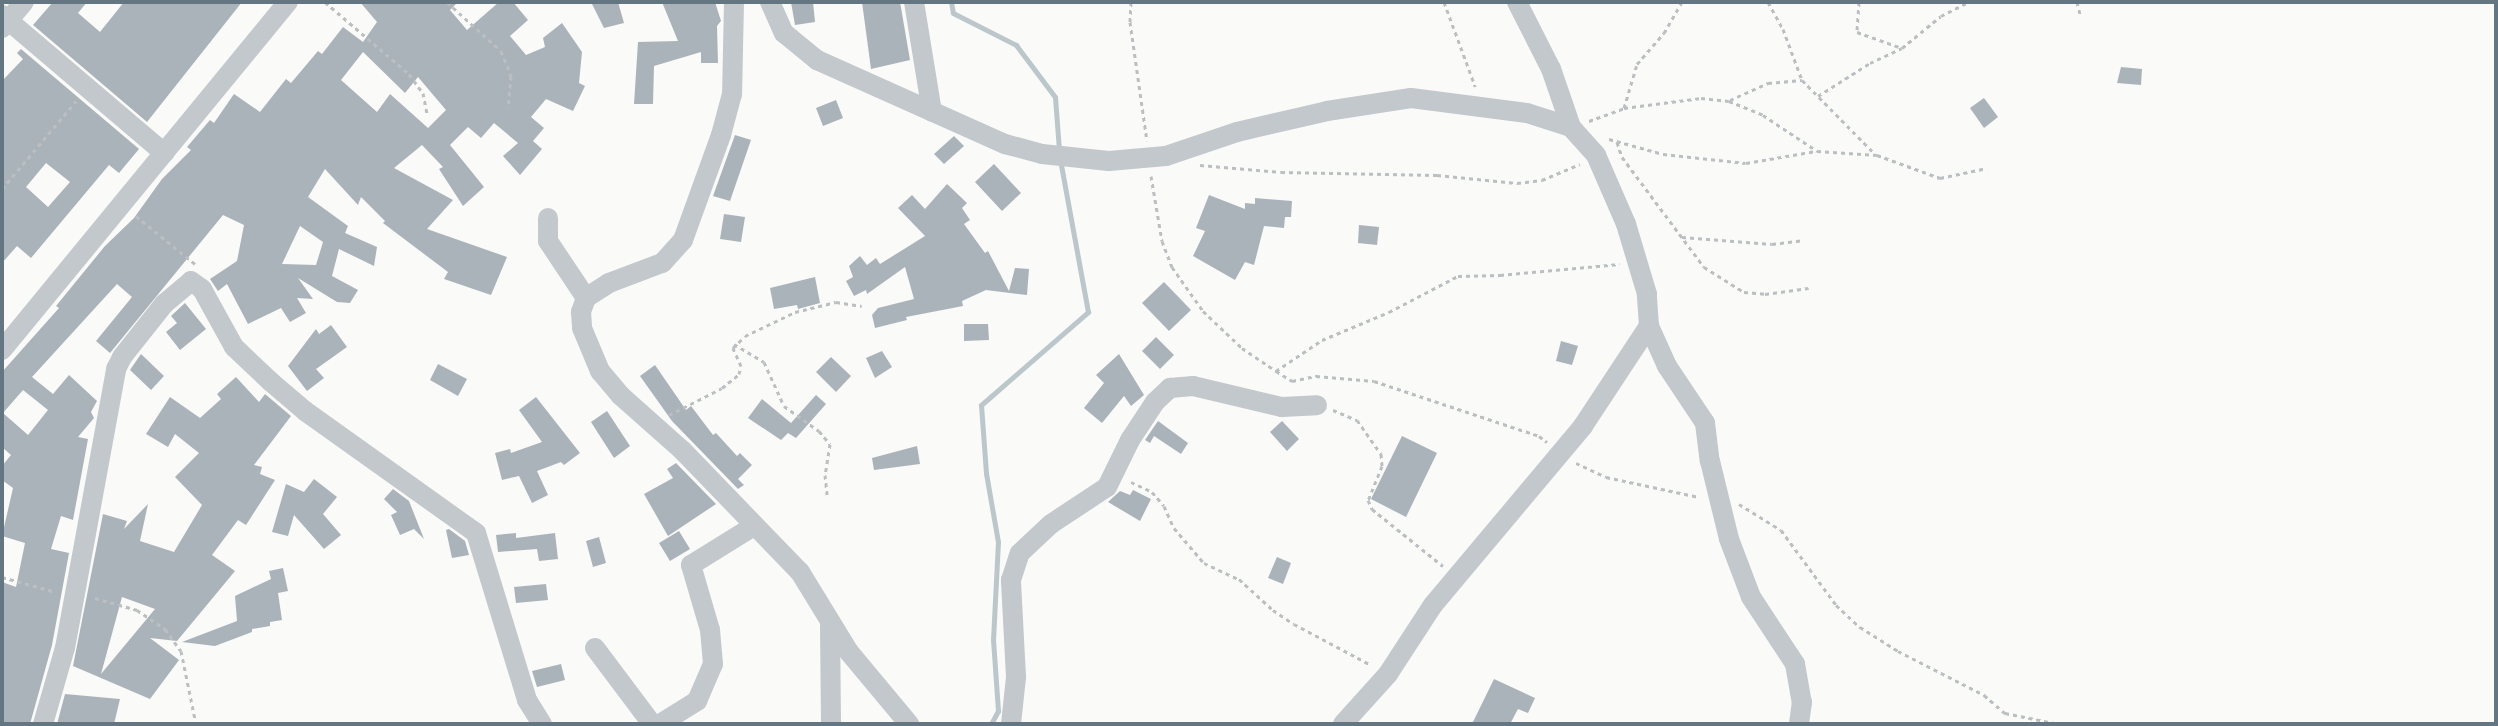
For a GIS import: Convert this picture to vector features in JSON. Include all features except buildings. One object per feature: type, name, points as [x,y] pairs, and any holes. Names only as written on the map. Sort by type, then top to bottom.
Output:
[{"type":"street","points":[[24,2],[4,21],[88,86],[164,153]]},
{"type":"street","points":[[2,350],[288,2]]},
{"type":"street","points":[[734,2],[732,94],[721,135],[683,240],[662,263],[609,283],[586,298],[581,312],[588,348],[620,395],[682,450],[800,572],[830,626],[877,689],[909,724]]},
{"type":"street","points":[[770,2],[784,33],[817,60],[1005,144],[1042,154],[1109,161],[1166,156],[1237,132],[1370,102],[1411,98],[1527,113],[1571,127],[1601,147],[1647,294],[1649,326],[1667,366],[1705,423],[1729,539],[1751,597],[1795,664],[1802,702],[1799,724]]},
{"type":"street","points":[[914,2],[932,112]]},
{"type":"street","points":[[1517,2],[1551,69],[1571,127]]},
{"type":"street","points":[[548,218],[548,241],[586,298]]},
{"type":"street","points":[[43,724],[75,596],[116,369],[164,304],[191,281],[197,283],[234,347],[271,382],[305,411],[476,533],[527,700],[542,724]]},
{"type":"street","points":[[1343,724],[1388,674],[1457,576],[1560,454],[1649,326]]},
{"type":"street","points":[[1011,724],[1016,677],[1011,580],[1020,553],[1051,524],[1097,497],[1113,476],[1130,440],[1155,402],[1170,388],[1193,386],[1282,407],[1317,405]]},
{"type":"street","points":[[660,724],[697,701],[713,664],[710,630],[691,565],[754,526]]},
{"type":"street","points":[[830,626],[831,724]]},
{"type":"street","points":[[595,648],[652,724]]},
{"type":"path","points":[[325,2],[409,74],[423,93],[427,114]]},
{"type":"path","points":[[447,2],[501,51],[511,76],[508,108]]},
{"type":"path","points":[[1131,2],[1130,22],[1153,199],[1172,267],[1203,311],[1242,348],[1292,381],[1317,405],[1357,420],[1381,454],[1382,466],[1368,500],[1372,509],[1409,542],[1457,576]]},
{"type":"path","points":[[1444,2],[1483,108]]},
{"type":"path","points":[[1624,108],[1637,64],[1664,33],[1682,2]]},
{"type":"path","points":[[1768,2],[1783,29],[1802,80],[1827,110],[1843,118],[1877,155]]},
{"type":"path","points":[[1859,2],[1857,32],[1902,48]]},
{"type":"path","points":[[1818,96],[1870,63],[1902,48],[1941,16],[1969,2]]},
{"type":"path","points":[[2077,2],[2080,14]]},
{"type":"path","points":[[1729,101],[1768,83],[1802,80]]},
{"type":"path","points":[[2,189],[88,86]]},
{"type":"path","points":[[1571,127],[1624,108],[1701,98],[1729,101],[1776,122],[1817,151]]},
{"type":"path","points":[[1199,165],[1281,172],[1332,170],[1437,175],[1517,183],[1566,172],[1601,147],[1617,142],[1670,155],[1699,155],[1746,163],[1817,151],[1877,155],[1940,178],[1987,168]]},
{"type":"path","points":[[1617,142],[1622,157],[1704,267],[1744,292],[1765,294],[1809,288]]},
{"type":"path","points":[[122,205],[193,260],[197,283]]},
{"type":"path","points":[[1682,237],[1772,244],[1803,240]]},
{"type":"path","points":[[1276,371],[1322,340],[1381,316],[1458,276],[1638,263]]},
{"type":"path","points":[[734,344],[795,312],[836,302],[862,306]]},
{"type":"path","points":[[652,424],[722,388],[739,374],[741,366],[733,353],[734,344]]},
{"type":"path","points":[[734,344],[764,362],[784,406],[819,431],[830,444],[825,475],[827,495]]},
{"type":"path","points":[[1292,381],[1316,376],[1374,381],[1539,436],[1560,454],[1606,477],[1720,497],[1781,530],[1836,605],[1860,627],[1984,695],[2005,713],[2059,724]]},
{"type":"path","points":[[1113,476],[1152,492],[1204,563],[1239,579],[1273,610],[1294,624],[1388,674]]},
{"type":"path","points":[[2,577],[137,610],[165,629],[181,651],[196,724]]},
{"type":"waterway","points":[[951,2],[953,13],[1016,45],[1055,97],[1059,150]]},
{"type":"waterway","points":[[991,724],[998,711],[993,640],[998,542],[986,473],[981,405],[1088,312],[1060,160]]}]
